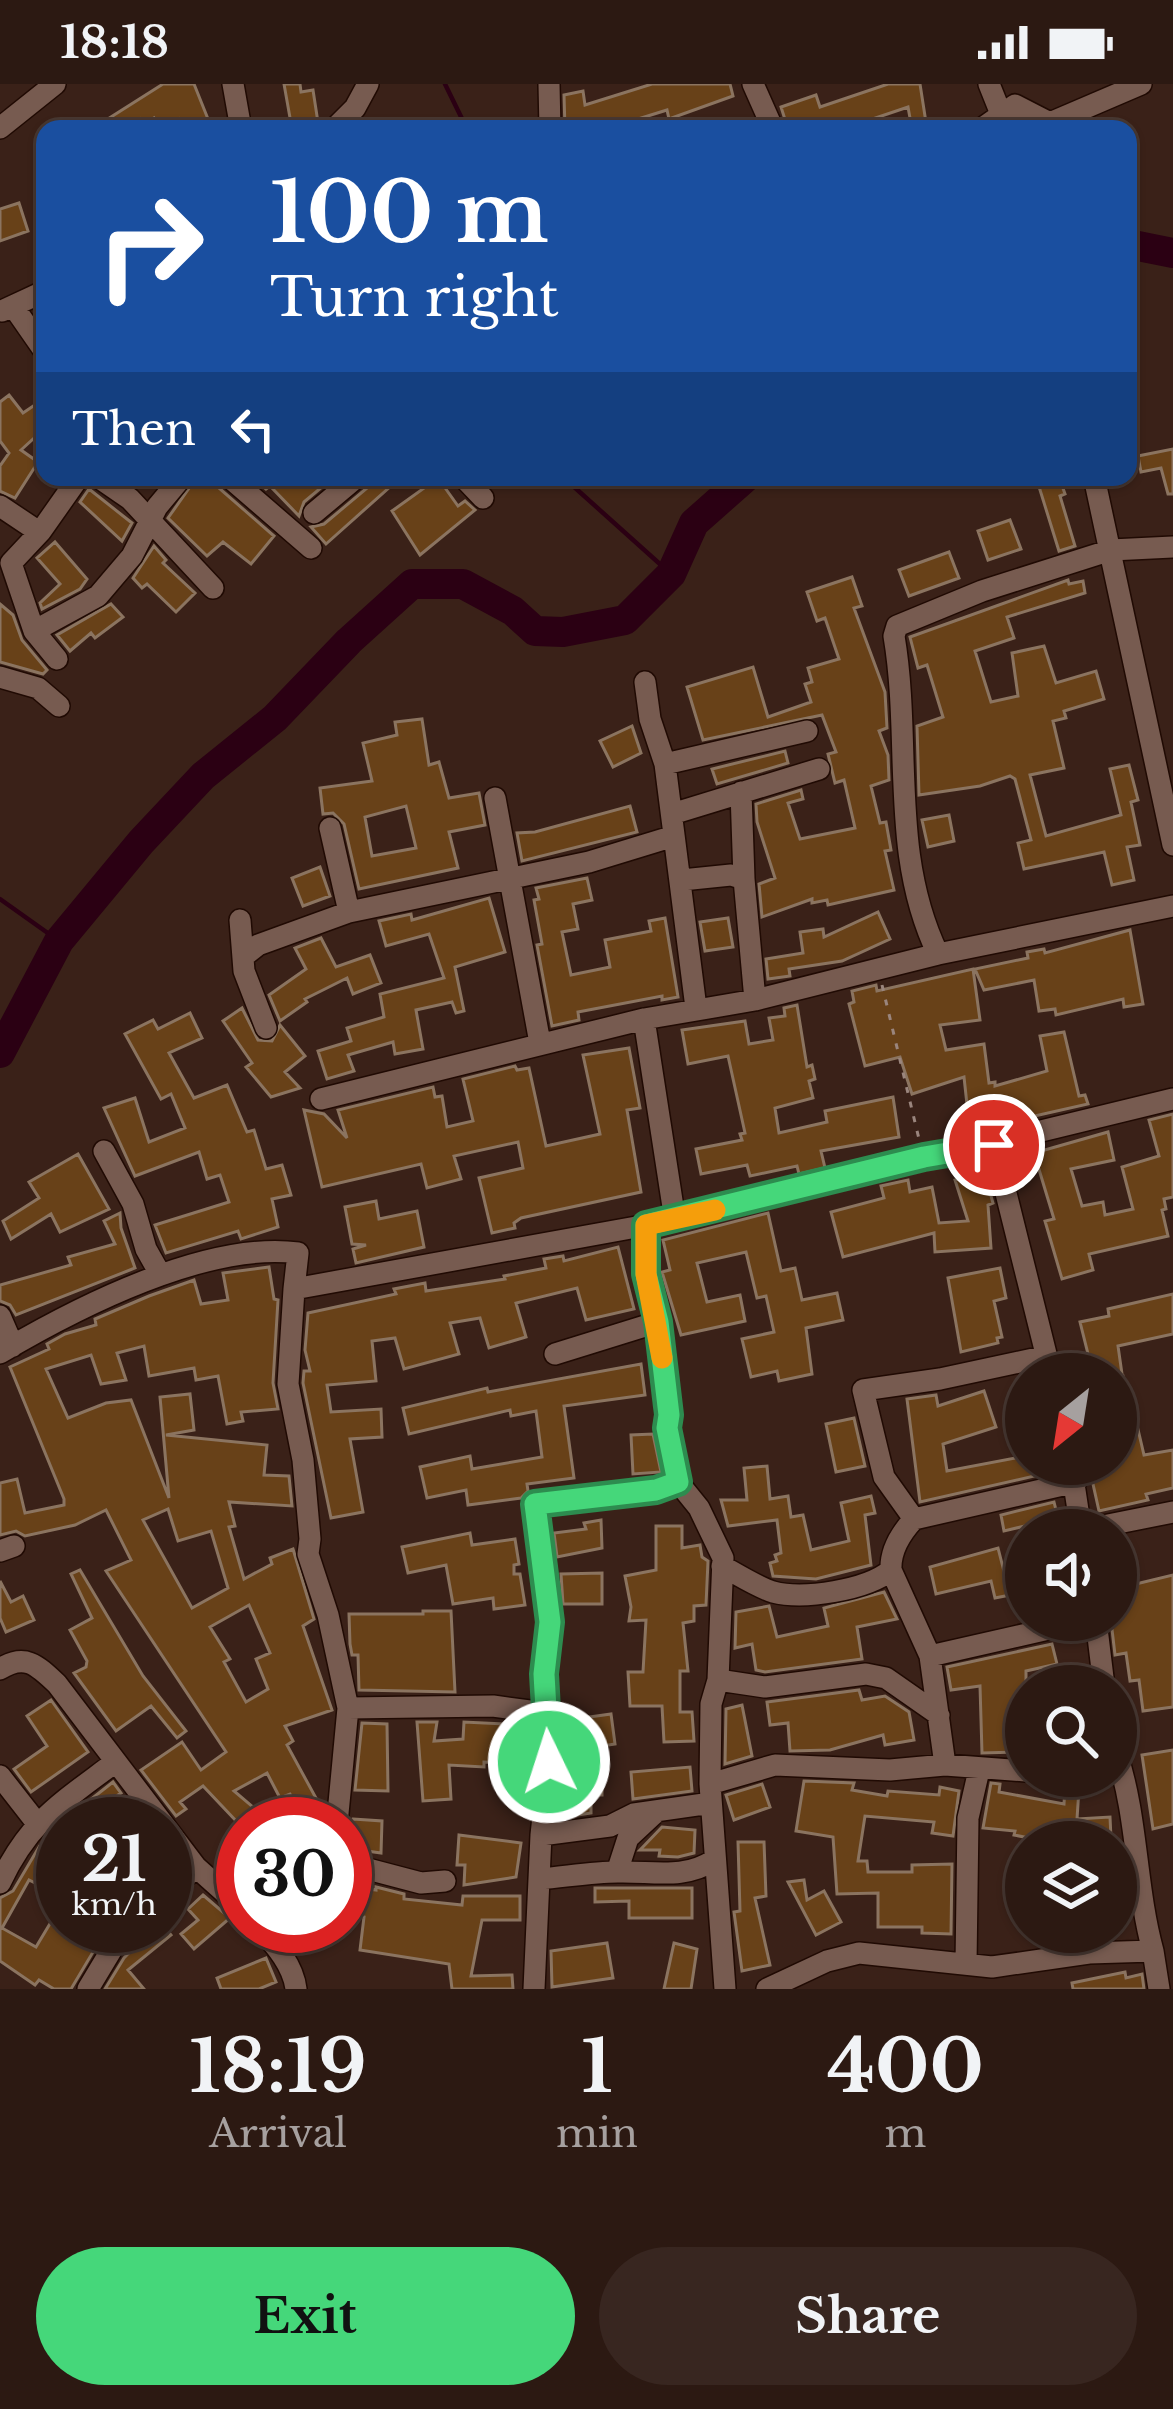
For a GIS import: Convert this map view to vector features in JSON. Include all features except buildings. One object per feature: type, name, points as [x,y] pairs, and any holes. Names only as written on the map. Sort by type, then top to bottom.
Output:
[{"type":"street","points":[[0,128],[56,84]]},
{"type":"street","points":[[233,84],[239,120]]},
{"type":"street","points":[[343,120],[368,84]]},
{"type":"street","points":[[549,84],[550,120]]},
{"type":"street","points":[[753,84],[769,120]]},
{"type":"street","points":[[989,84],[1004,120]]},
{"type":"street","points":[[1057,120],[1142,84]]},
{"type":"street","points":[[1005,120],[1015,105],[1045,120]]},
{"type":"street","points":[[36,295],[6,309],[36,342]]},
{"type":"street","points":[[57,658],[34,631],[11,563],[72,486]]},
{"type":"street","points":[[111,486],[130,499],[213,588]]},
{"type":"street","points":[[34,631],[98,596],[132,556],[175,486]]},
{"type":"street","points":[[239,486],[311,548]]},
{"type":"street","points":[[314,513],[346,486]]},
{"type":"street","points":[[472,486],[483,498]]},
{"type":"street","points":[[1096,486],[1167,779],[1173,845]]},
{"type":"street","points":[[0,506],[39,532]]},
{"type":"street","points":[[938,954],[923,923],[902,819],[905,724],[894,636],[897,626],[982,591],[1111,550],[1173,547]]},
{"type":"street","points":[[0,677],[38,688],[59,706]]},
{"type":"street","points":[[645,682],[650,719],[665,764],[696,1008]]},
{"type":"street","points":[[665,764],[807,731]]},
{"type":"street","points":[[244,956],[258,945],[349,912],[589,862],[741,792],[819,769]]},
{"type":"street","points":[[741,792],[743,879],[755,1000]]},
{"type":"street","points":[[495,798],[540,1043]]},
{"type":"street","points":[[330,828],[349,912]]},
{"type":"street","points":[[682,880],[730,875],[743,879]]},
{"type":"street","points":[[321,1099],[644,1019],[755,1000],[938,954],[1173,906]]},
{"type":"street","points":[[239,920],[244,971],[266,1028]]},
{"type":"street","points":[[644,1019],[675,1220]]},
{"type":"street","points":[[294,1289],[675,1220],[1173,1099]]},
{"type":"street","points":[[994,1145],[1046,1353]]},
{"type":"street","points":[[104,1151],[133,1204],[146,1249],[160,1274]]},
{"type":"street","points":[[646,1225],[646,1274],[658,1322],[667,1428],[678,1482],[699,1508],[723,1558],[718,1680],[711,1704],[710,1794],[725,1989]]},
{"type":"street","points":[[0,1316],[7,1350],[160,1274],[268,1250],[298,1253],[288,1384],[303,1460],[308,1554],[328,1616],[348,1708],[340,1797]]},
{"type":"street","points":[[555,1354],[658,1322]]},
{"type":"street","points":[[914,1519],[884,1477],[863,1390],[1005,1371]]},
{"type":"street","points":[[534,1989],[549,1762],[545,1713],[550,1622],[535,1504],[656,1490],[678,1482]]},
{"type":"street","points":[[945,1765],[930,1656],[890,1559],[902,1532],[914,1519],[1032,1485]]},
{"type":"street","points":[[1137,1519],[1173,1512]]},
{"type":"street","points":[[722,1566],[772,1592],[828,1594],[880,1579],[891,1570]]},
{"type":"street","points":[[930,1656],[1005,1639]]},
{"type":"street","points":[[0,1669],[14,1660],[36,1664],[57,1684],[113,1763],[176,1836],[196,1867],[216,1884]]},
{"type":"street","points":[[718,1680],[765,1687],[866,1674],[886,1678],[938,1715]]},
{"type":"street","points":[[348,1708],[494,1706],[545,1713]]},
{"type":"street","points":[[69,1797],[113,1763]]},
{"type":"street","points":[[541,1835],[610,1826],[634,1814],[710,1794],[775,1765],[890,1770],[945,1765],[1005,1771]]},
{"type":"street","points":[[966,1964],[968,1818],[980,1770]]},
{"type":"street","points":[[0,1776],[36,1822],[16,1848],[0,1882]]},
{"type":"street","points":[[1130,1797],[1137,1870],[1160,1989]]},
{"type":"street","points":[[617,1871],[628,1838],[657,1810]]},
{"type":"street","points":[[538,1880],[617,1871],[679,1874],[699,1870],[714,1860]]},
{"type":"street","points":[[192,1871],[196,1867]]},
{"type":"street","points":[[372,1870],[421,1882],[445,1881]]},
{"type":"street","points":[[767,1989],[827,1961],[859,1954],[966,1964],[993,1978],[1089,1952],[1153,1951]]},
{"type":"street","points":[[88,1989],[110,1953]]},
{"type":"street","points":[[281,1953],[296,1989]]},
{"type":"path","points":[[879,972],[924,1157]]},
{"type":"waterway","points":[[445,84],[463,120]]},
{"type":"waterway","points":[[1137,246],[1173,253]]},
{"type":"waterway","points":[[573,486],[671,574]]},
{"type":"waterway","points":[[0,1053],[59,941],[141,842],[203,776],[275,718],[412,584],[463,584],[513,611],[535,631],[563,632],[625,620],[671,574],[694,523],[736,486]]},
{"type":"waterway","points":[[0,899],[59,941]]},
{"type":"slow traffic","points":[[662,1358],[646,1274],[646,1225],[715,1210]]},
{"type":"route","points":[[549,1762],[544,1674],[550,1622],[535,1504],[656,1490],[678,1482],[667,1428],[658,1322],[646,1274],[646,1225],[924,1157],[994,1145]]}]
